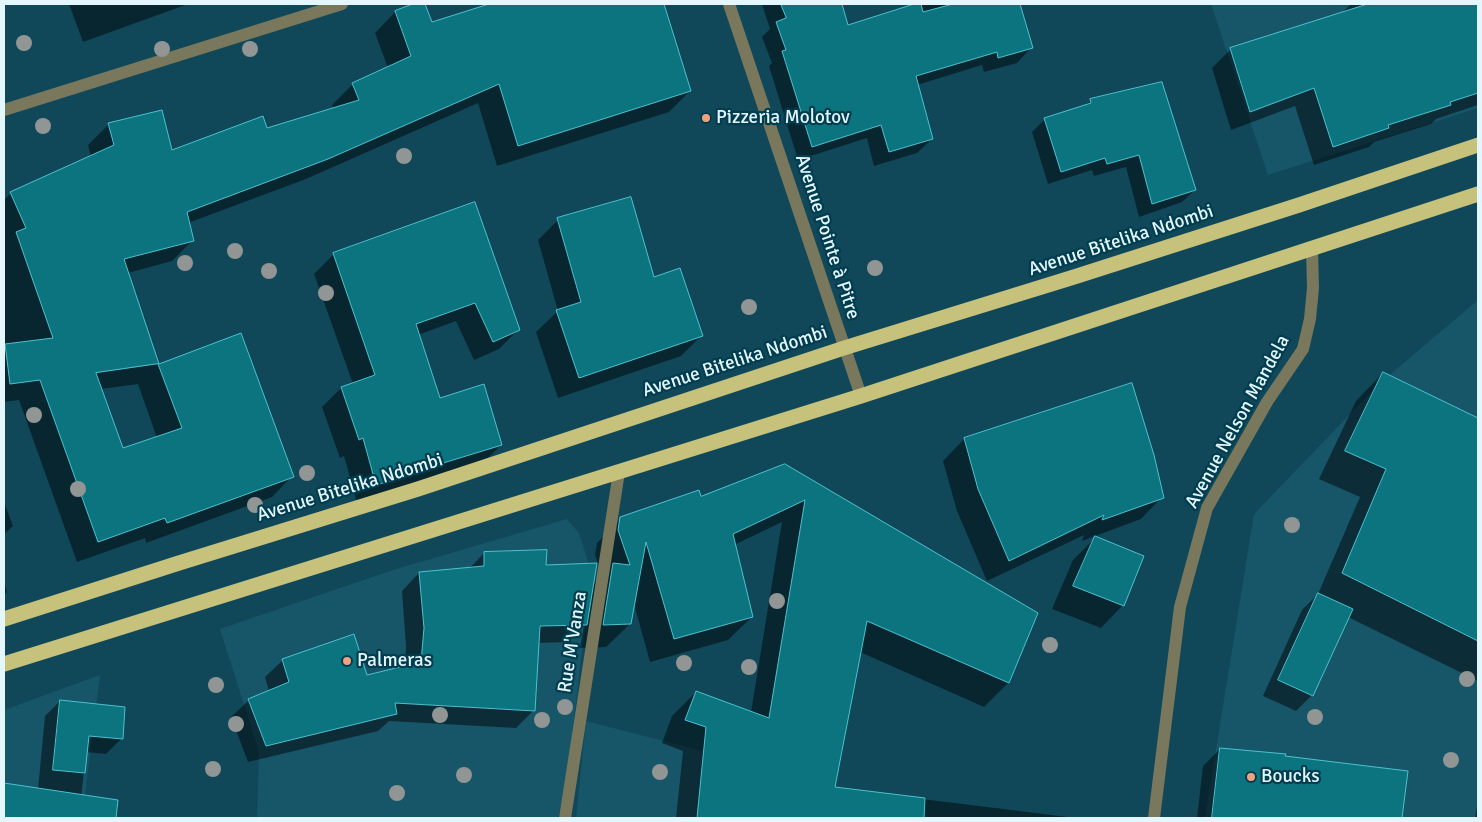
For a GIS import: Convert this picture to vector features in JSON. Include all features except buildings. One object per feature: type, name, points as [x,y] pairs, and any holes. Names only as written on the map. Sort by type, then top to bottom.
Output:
[{"type":"highway","name":"Avenue Bitelika Ndombi","points":[[4,619],[418,489],[844,348],[1299,205],[1478,145]]},
{"type":"highway","points":[[4,664],[861,396],[1478,194]]},
{"type":"street","points":[[4,110],[342,4]]},
{"type":"street","name":"Avenue Pointe à Pitre","points":[[730,4],[861,396]]},
{"type":"street","name":"Avenue Nelson Mandela","points":[[1154,818],[1180,607],[1207,508],[1267,402],[1303,349],[1310,319],[1313,288],[1312,249]]},
{"type":"street","name":"Rue M'Vanza","points":[[564,818],[619,472]]},
{"type":"shaded area","points":[[1211,4],[1478,4],[1478,108],[1268,175]]},
{"type":"shaded area","points":[[1478,300],[1478,818],[1205,818],[1254,514],[1380,383]]},
{"type":"shaded area","points":[[567,519],[578,532],[583,545],[589,566],[589,590],[568,772],[558,818],[257,818],[259,752],[220,629],[393,570]]},
{"type":"shaded area","points":[[100,675],[82,818],[4,818],[4,710]]},
{"type":"shaded area","points":[[586,721],[749,763],[750,797],[747,818],[576,818]]},
{"type":"place","name":"Pizzeria Molotov","points":[[706,118]]},
{"type":"place","name":"Palmeras","points":[[347,661]]},
{"type":"place","name":"Boucks","points":[[1251,777]]}]
